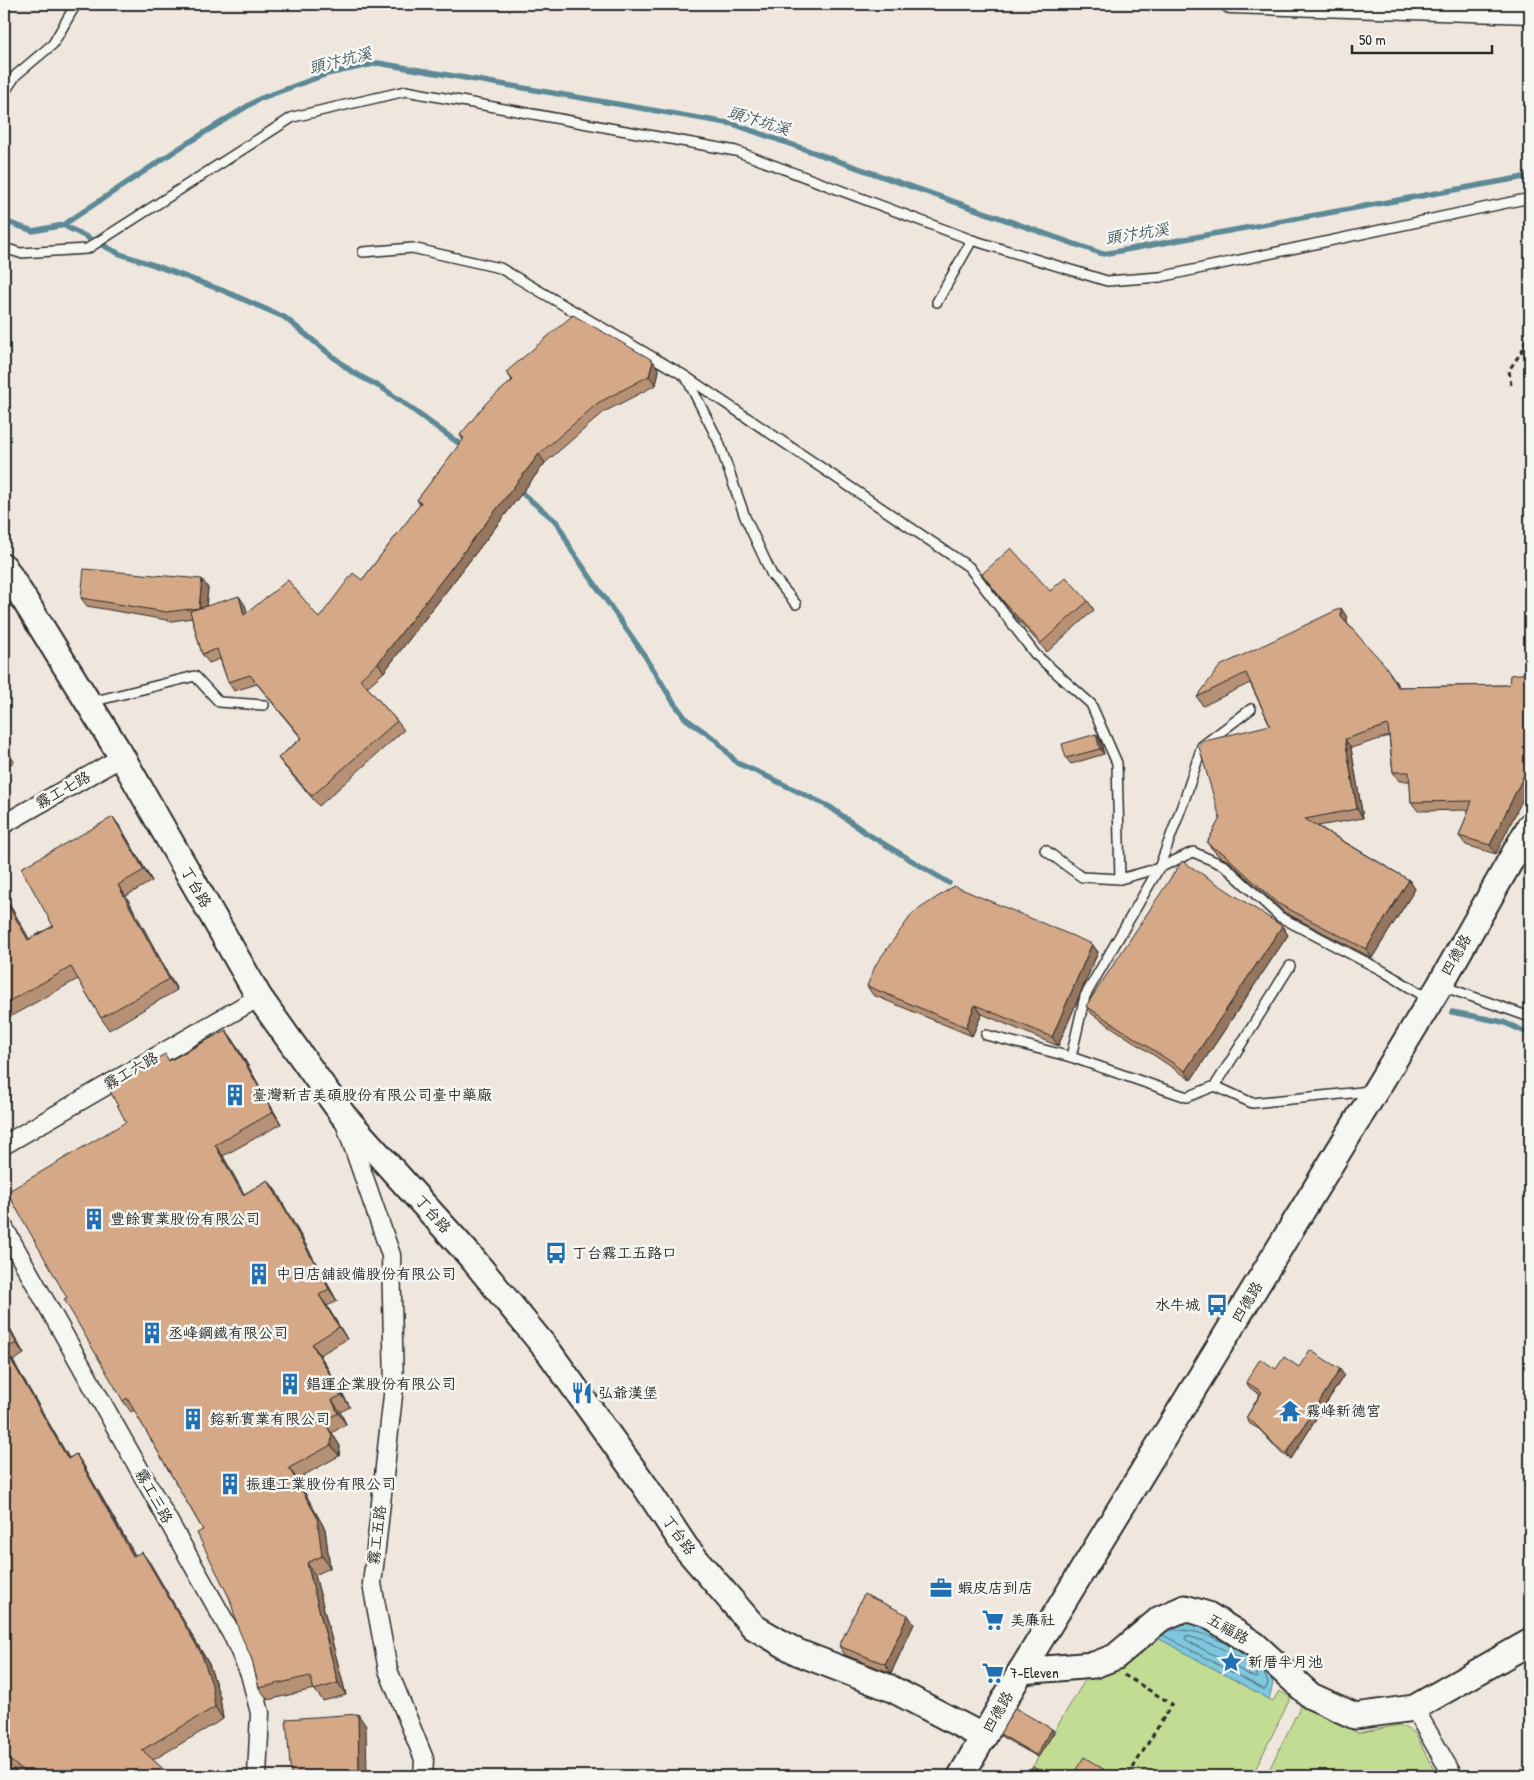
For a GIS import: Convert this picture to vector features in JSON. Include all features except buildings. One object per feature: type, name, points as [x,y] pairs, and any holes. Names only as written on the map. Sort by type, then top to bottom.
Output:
[{"type":"street","points":[[1230,4],[1530,14]]},
{"type":"street","name":"丁台路","points":[[4,567],[122,757],[259,997],[343,1115],[471,1257],[549,1352],[645,1486],[686,1548],[754,1627],[797,1652],[890,1688],[984,1737]]},
{"type":"street","name":"霧工七路","points":[[4,824],[122,757]]},
{"type":"street","name":"四德路","points":[[961,1776],[1021,1671],[1435,992],[1530,826]]},
{"type":"street","name":"霧工六路","points":[[4,1145],[259,997]]},
{"type":"street","name":"霧工五路","points":[[343,1115],[391,1255],[394,1386],[372,1584],[388,1670],[424,1759],[423,1776]]},
{"type":"street","name":"霧工三路","points":[[4,1228],[234,1638],[250,1674],[260,1713],[257,1776]]},
{"type":"street","name":"五福路","points":[[1021,1671],[1094,1665],[1108,1660],[1115,1657],[1160,1619],[1185,1608],[1208,1615],[1254,1644],[1311,1696],[1355,1716],[1414,1708],[1530,1642]]},
{"type":"street","points":[[1414,1708],[1453,1776]]},
{"type":"lane","points":[[4,93],[16,75],[53,44],[76,4]]},
{"type":"lane","points":[[4,248],[20,253],[87,249],[293,117],[406,91],[736,151],[972,240],[1107,281],[1160,277],[1530,198]]},
{"type":"lane","points":[[938,302],[972,240]]},
{"type":"lane","points":[[363,252],[412,248],[500,268],[686,376],[969,566],[1035,654],[1091,704],[1117,763],[1120,879]]},
{"type":"lane","points":[[686,376],[718,440],[744,517],[772,575],[796,604]]},
{"type":"lane","points":[[88,703],[195,676],[218,702],[264,705]]},
{"type":"lane","points":[[1071,1057],[1085,996],[1159,868],[1186,796],[1202,746],[1251,709]]},
{"type":"lane","points":[[1045,850],[1082,877],[1120,879],[1159,868],[1193,852],[1225,866],[1280,917],[1383,972],[1435,992],[1530,1018]]},
{"type":"lane","points":[[986,1035],[1071,1057],[1187,1097],[1215,1086],[1290,966]]},
{"type":"lane","points":[[1215,1086],[1252,1103],[1374,1091]]},
{"type":"path","points":[[1511,384],[1509,370],[1522,350],[1530,326]]},
{"type":"path","points":[[1121,1673],[1172,1704],[1128,1776]]},
{"type":"green space","points":[[1149,1633],[1273,1701],[1279,1691],[1291,1697],[1252,1776],[1027,1776],[1087,1677]]},
{"type":"green space","points":[[1302,1703],[1358,1733],[1399,1725],[1415,1733],[1437,1776],[1266,1776]]},
{"type":"water","name":"新厝半月池","points":[[1190,1624],[1222,1635],[1268,1669],[1273,1684],[1269,1699],[1149,1633],[1160,1625]]},
{"type":"waterway","name":"頭汴坑溪","points":[[4,221],[33,231],[63,225],[181,147],[259,99],[327,74],[378,63],[733,124],[1103,254],[1530,176]]},
{"type":"waterway","points":[[63,225],[120,254],[224,291],[284,317],[352,372],[384,389],[464,447]]},
{"type":"waterway","points":[[517,489],[558,523],[572,551],[686,719],[716,740],[737,763],[830,807],[866,833],[949,883]]},
{"type":"waterway","points":[[1452,1012],[1503,1022],[1530,1034]]},
{"type":"place","name":"臺灣新吉美碩股份有限公司臺中藥廠","points":[[235,1095]]},
{"type":"place","name":"豐餘實業股份有限公司","points":[[94,1219]]},
{"type":"place","name":"丁台霧工五路口","points":[[556,1253]]},
{"type":"place","name":"中日店舖設備股份有限公司","points":[[259,1274]]},
{"type":"place","name":"水牛城","points":[[1217,1305]]},
{"type":"place","name":"丞峰鋼鐵有限公司","points":[[152,1333]]},
{"type":"place","name":"錩運企業股份有限公司","points":[[290,1384]]},
{"type":"place","name":"弘爺漢堡","points":[[582,1393]]},
{"type":"place","name":"霧峰新德宮","points":[[1290,1411]]},
{"type":"place","name":"鎔新實業有限公司","points":[[193,1419]]},
{"type":"place","name":"振連工業股份有限公司","points":[[230,1484]]},
{"type":"place","name":"蝦皮店到店","points":[[941,1588]]},
{"type":"place","name":"美廉社","points":[[993,1620]]},
{"type":"place","name":"新厝半月池","points":[[1231,1662]]},
{"type":"place","name":"7-Eleven","points":[[993,1673]]}]
